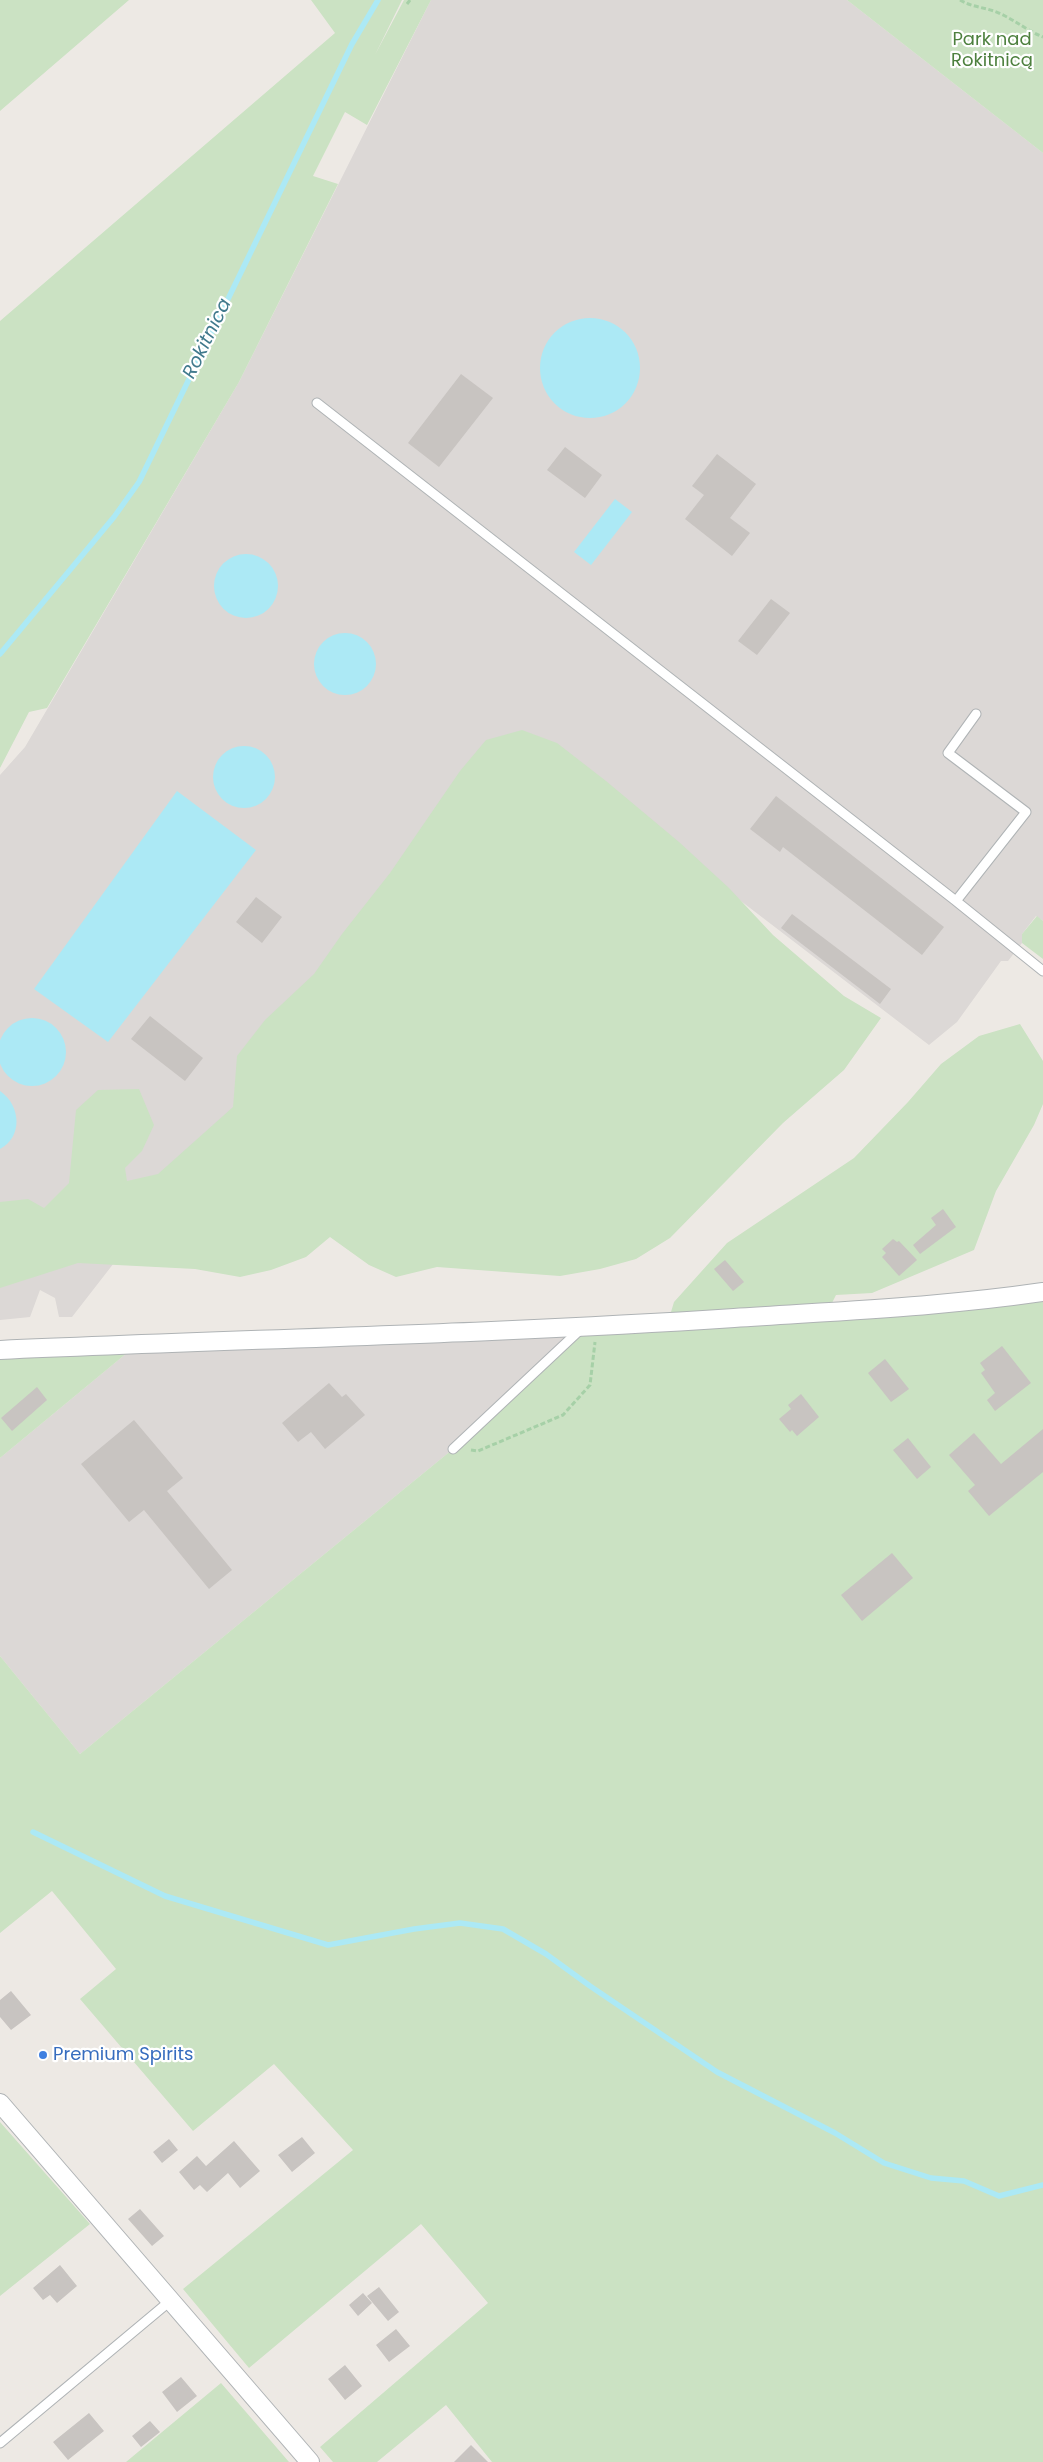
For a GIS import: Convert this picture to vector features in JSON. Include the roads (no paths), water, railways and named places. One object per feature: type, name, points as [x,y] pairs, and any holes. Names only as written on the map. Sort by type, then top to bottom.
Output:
[{"type":"street","points":[[0,1350],[589,1327],[906,1306],[1002,1298],[1043,1292]]},
{"type":"street","points":[[0,2103],[310,2462]]},
{"type":"lane","points":[[317,403],[956,901],[1043,972]]},
{"type":"lane","points":[[956,901],[1026,812],[948,753],[976,714]]},
{"type":"lane","points":[[452,1449],[589,1327]]},
{"type":"lane","points":[[0,2443],[170,2302]]},
{"type":"water","points":[[590,318],[609,322],[625,333],[636,349],[640,368],[636,387],[625,403],[609,414],[590,418],[571,414],[555,403],[544,387],[540,368],[544,349],[555,333],[571,322]]},
{"type":"water","points":[[615,499],[632,512],[591,565],[574,552]]},
{"type":"water","points":[[246,554],[258,557],[269,563],[275,574],[278,586],[275,598],[269,609],[258,615],[246,618],[234,615],[223,609],[217,598],[214,586],[217,574],[223,563],[234,557]]},
{"type":"water","points":[[345,633],[357,635],[367,642],[374,652],[376,664],[374,676],[367,686],[357,693],[345,695],[333,693],[323,686],[316,676],[314,664],[316,652],[323,642],[333,635]]},
{"type":"water","points":[[244,746],[256,749],[266,755],[272,765],[275,777],[272,789],[266,799],[256,805],[244,808],[232,805],[222,799],[216,789],[213,777],[216,765],[222,755],[232,749]]},
{"type":"water","points":[[177,791],[256,850],[108,1042],[34,989]]},
{"type":"water","points":[[32,1018],[45,1021],[56,1028],[63,1039],[66,1052],[63,1065],[56,1076],[45,1083],[32,1086],[19,1083],[8,1076],[1,1065],[-2,1052],[1,1039],[8,1028],[19,1021]]},
{"type":"water","points":[[0,1091],[12,1104],[15,1112],[16,1129],[13,1137],[0,1149]]},
{"type":"waterway","name":"Rokitnica","points":[[0,654],[114,517],[139,482],[352,44],[378,0]]},
{"type":"waterway","points":[[33,1832],[165,1896],[328,1945],[414,1929],[460,1923],[503,1929],[546,1954],[717,2072],[835,2133],[884,2163],[931,2178],[964,2181],[999,2196],[1043,2185]]},
{"type":"place","name":"Premium Spirits","points":[[43,2055]]},
{"type":"park label","name":"Park nad Rokitnicą","points":[[992,50]]}]
